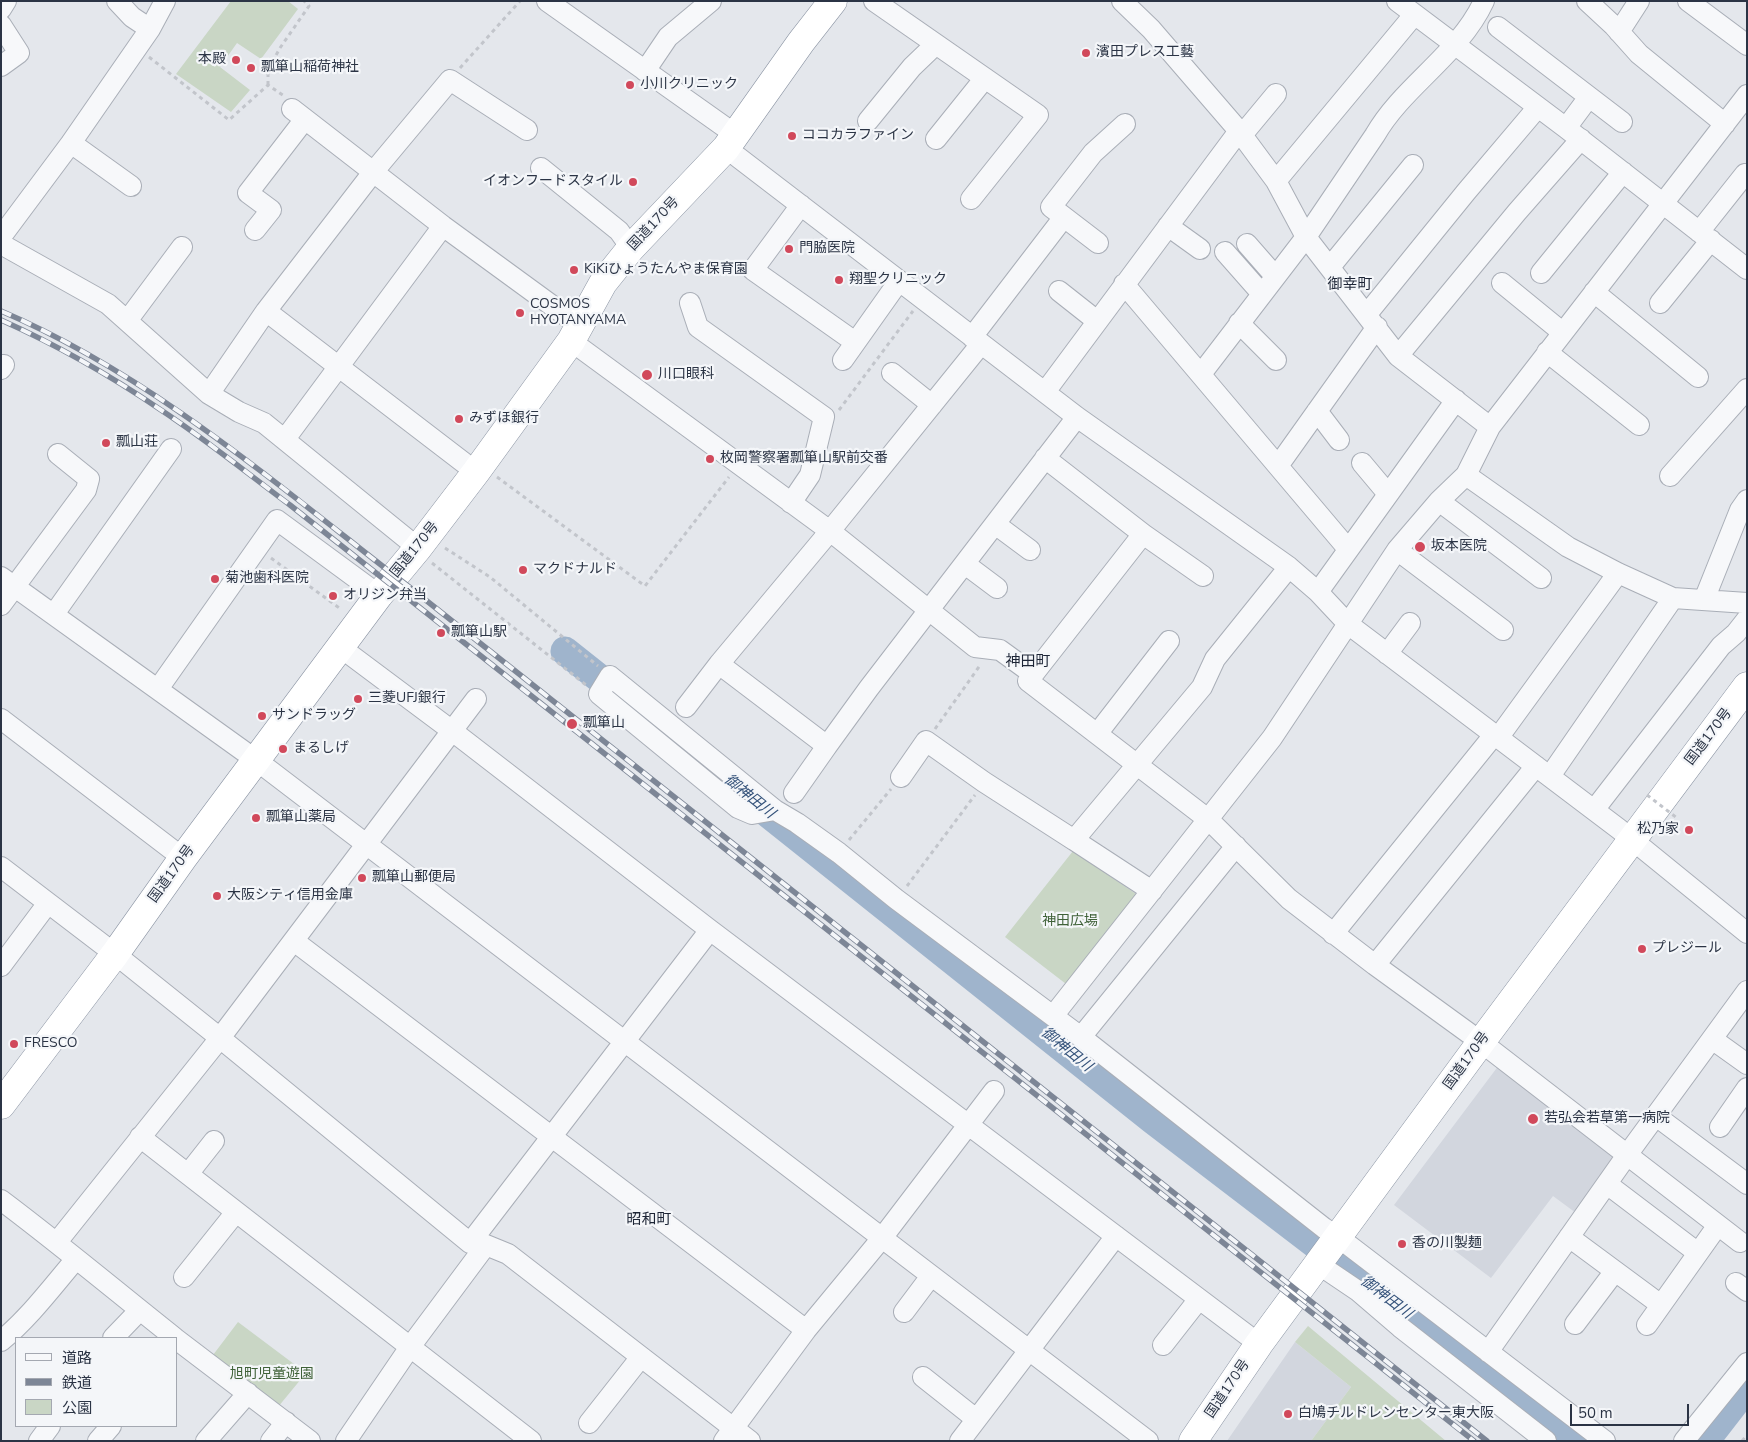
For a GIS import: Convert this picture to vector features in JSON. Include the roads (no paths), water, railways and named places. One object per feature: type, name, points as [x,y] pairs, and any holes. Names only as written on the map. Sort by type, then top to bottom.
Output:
[{"type":"highway","name":"国道170号","points":[[1,1106],[378,596],[421,553],[572,325],[602,284],[630,248],[731,141],[801,42],[834,1]]},
{"type":"highway","name":"国道170号","points":[[1193,1441],[1259,1344],[1481,1042],[1747,686]]},
{"type":"street","points":[[1,9],[6,1]]},
{"type":"street","points":[[118,1],[132,17],[150,29]]},
{"type":"street","points":[[1,237],[71,143],[150,29],[165,1]]},
{"type":"street","points":[[547,1],[645,71],[731,141],[801,205],[977,341],[1077,417],[1289,568],[1318,592],[1348,624],[1633,839],[1747,933]]},
{"type":"street","points":[[645,71],[668,37],[711,1]]},
{"type":"street","points":[[874,1],[1038,114],[971,199]]},
{"type":"street","points":[[1122,1],[1151,29],[1240,133],[1276,181],[1306,237],[1398,356],[1490,427]]},
{"type":"street","points":[[1397,1],[1624,172],[1747,269]]},
{"type":"street","points":[[1201,374],[1306,237],[1384,120],[1455,45],[1480,10],[1484,1]]},
{"type":"street","points":[[1587,1],[1639,54],[1725,124]]},
{"type":"street","points":[[1619,32],[1638,1]]},
{"type":"street","points":[[1688,1],[1747,45]]},
{"type":"street","points":[[1276,181],[1414,14]]},
{"type":"street","points":[[1,25],[19,53],[1,66]]},
{"type":"street","points":[[1498,27],[1622,122]]},
{"type":"street","points":[[868,121],[912,67],[936,44]]},
{"type":"street","points":[[936,139],[985,78]]},
{"type":"street","points":[[209,394],[266,311],[374,171],[450,80],[527,130]]},
{"type":"street","points":[[1045,392],[1124,284],[1240,133],[1276,94]]},
{"type":"street","points":[[1398,356],[1517,212],[1573,133],[1589,97]]},
{"type":"street","points":[[1053,1016],[1272,738],[1397,550],[1439,501],[1466,476],[1490,427],[1663,202],[1745,101]]},
{"type":"street","points":[[1278,466],[1317,411],[1372,320],[1466,192],[1538,107]]},
{"type":"street","points":[[255,230],[271,210],[248,193],[298,114],[572,325],[740,464],[830,531],[975,646],[1000,650],[1032,674]]},
{"type":"street","points":[[1098,243],[1051,207],[1092,153],[1125,124]]},
{"type":"street","points":[[71,143],[131,186]]},
{"type":"street","points":[[1330,267],[1413,165]]},
{"type":"street","points":[[541,168],[619,231],[630,248]]},
{"type":"street","points":[[1541,273],[1624,172]]},
{"type":"street","points":[[1660,302],[1745,174]]},
{"type":"street","points":[[801,205],[753,270],[855,342]]},
{"type":"street","points":[[686,707],[719,664],[932,405],[1064,217]]},
{"type":"street","points":[[285,439],[443,226]]},
{"type":"street","points":[[1168,226],[1200,249]]},
{"type":"street","points":[[1,244],[108,304],[209,394],[239,412],[264,423],[421,553]]},
{"type":"street","points":[[1247,244],[1275,276]]},
{"type":"street","points":[[127,321],[182,247]]},
{"type":"street","points":[[1225,252],[1262,294]]},
{"type":"street","points":[[843,360],[899,281]]},
{"type":"street","points":[[1502,283],[1562,332]]},
{"type":"street","points":[[1124,284],[1348,549]]},
{"type":"street","points":[[1059,291],[1097,321]]},
{"type":"street","points":[[1594,292],[1698,376]]},
{"type":"street","points":[[690,303],[698,327],[824,417],[810,475],[791,503]]},
{"type":"street","points":[[266,311],[478,469]]},
{"type":"street","points":[[1239,323],[1276,360]]},
{"type":"street","points":[[1547,352],[1639,426]]},
{"type":"street","points":[[892,373],[932,405]]},
{"type":"street","points":[[1670,476],[1747,389]]},
{"type":"street","points":[[1318,592],[1456,400]]},
{"type":"street","points":[[1317,411],[1339,440]]},
{"type":"street","points":[[794,793],[827,746],[1077,417]]},
{"type":"street","points":[[54,614],[171,449]]},
{"type":"street","points":[[1,606],[8,582],[86,490],[89,479],[58,454]]},
{"type":"street","points":[[1045,458],[1143,534],[1203,576]]},
{"type":"street","points":[[1362,463],[1388,494]]},
{"type":"street","points":[[1466,476],[1568,547],[1618,573],[1673,598],[1747,603]]},
{"type":"street","points":[[1704,600],[1740,510],[1747,500]]},
{"type":"street","points":[[1439,501],[1540,578]]},
{"type":"street","points":[[158,689],[277,520],[378,596]]},
{"type":"street","points":[[996,524],[1030,550]]},
{"type":"street","points":[[1143,534],[1028,681],[1209,820],[1289,899],[1333,934],[1481,1042],[1740,1242]]},
{"type":"street","points":[[1397,550],[1503,630]]},
{"type":"street","points":[[965,564],[997,588]]},
{"type":"street","points":[[1074,840],[1202,687],[1215,659],[1289,568]]},
{"type":"street","points":[[1333,934],[1496,736],[1618,573]]},
{"type":"street","points":[[8,582],[256,760],[1148,1441]]},
{"type":"street","points":[[1375,965],[1543,771],[1673,598]]},
{"type":"street","points":[[1594,810],[1721,646],[1736,633],[1747,619]]},
{"type":"street","points":[[1388,654],[1410,623]]},
{"type":"street","points":[[1097,734],[1169,641]]},
{"type":"street","points":[[340,647],[451,730],[710,930],[1259,1344]]},
{"type":"street","points":[[719,664],[827,746]]},
{"type":"street","points":[[604,685],[765,812],[797,823],[838,852],[896,899],[1081,1037],[1324,1228],[1328,1251],[1358,1291],[1400,1327],[1546,1441]]},
{"type":"street","points":[[57,1242],[220,1038],[451,730],[476,700]]},
{"type":"street","points":[[1,719],[184,858]]},
{"type":"street","points":[[900,777],[926,742],[1152,891]]},
{"type":"street","points":[[1081,1037],[1236,846]]},
{"type":"street","points":[[1,868],[115,954],[478,1244],[508,1254],[641,1357],[728,1434],[750,1441]]},
{"type":"street","points":[[1,966],[48,904]]},
{"type":"street","points":[[346,1441],[551,1137],[710,930]]},
{"type":"street","points":[[294,941],[806,1330]]},
{"type":"street","points":[[1488,1352],[1627,1155],[1745,996]]},
{"type":"street","points":[[1712,1039],[1747,1064]]},
{"type":"street","points":[[1720,1127],[1747,1088]]},
{"type":"street","points":[[728,1434],[806,1330],[882,1238],[994,1091]]},
{"type":"street","points":[[1656,1116],[1747,1184]]},
{"type":"street","points":[[140,1136],[531,1441]]},
{"type":"street","points":[[188,1174],[214,1141]]},
{"type":"street","points":[[1607,1184],[1698,1253]]},
{"type":"street","points":[[1,1200],[57,1242],[170,1337]]},
{"type":"street","points":[[184,1277],[236,1212]]},
{"type":"street","points":[[1647,1325],[1718,1225]]},
{"type":"street","points":[[960,1441],[1116,1236]]},
{"type":"street","points":[[1569,1237],[1661,1305]]},
{"type":"street","points":[[1328,1251],[1488,1352],[1604,1441]]},
{"type":"street","points":[[1,1341],[34,1309],[76,1259]]},
{"type":"street","points":[[1575,1324],[1615,1271]]},
{"type":"street","points":[[904,1312],[931,1276]]},
{"type":"street","points":[[1163,1345],[1199,1299]]},
{"type":"street","points":[[115,1337],[140,1310]]},
{"type":"street","points":[[178,1344],[308,1440]]},
{"type":"street","points":[[589,1423],[641,1357]]},
{"type":"street","points":[[1684,1441],[1747,1362]]},
{"type":"street","points":[[923,1377],[976,1419]]},
{"type":"street","points":[[206,1441],[248,1394]]},
{"type":"street","points":[[270,1441],[286,1422]]},
{"type":"street","points":[[39,1441],[49,1427]]},
{"type":"street","points":[[98,1441],[109,1427]]},
{"type":"waterway","name":"御神田川","points":[[565,651],[628,701]]},
{"type":"waterway","name":"御神田川","points":[[760,807],[1153,1120],[1573,1441]]},
{"type":"waterway","points":[[1705,1441],[1747,1387]]},
{"type":"railway","points":[[1,311],[56,337],[110,367],[162,400],[263,472],[1487,1441]]},
{"type":"railway","points":[[1,320],[63,350],[142,397],[194,433],[290,505],[1474,1441]]},
{"type":"place","name":"濱田プレス工藝","points":[[1086,53]]},
{"type":"place","name":"本殿","points":[[236,60]]},
{"type":"place","name":"瓢箪山稲荷神社","points":[[251,68]]},
{"type":"place","name":"小川クリニック","points":[[630,85]]},
{"type":"place","name":"ココカラファイン","points":[[792,136]]},
{"type":"place","name":"イオンフードスタイル","points":[[633,182]]},
{"type":"place","name":"門脇医院","points":[[789,249]]},
{"type":"place","name":"KiKiひょうたんやま保育園","points":[[574,270]]},
{"type":"place","name":"翔聖クリニック","points":[[839,280]]},
{"type":"place","name":"COSMOS HYOTANYAMA","points":[[520,313]]},
{"type":"place","name":"川口眼科","points":[[647,375]]},
{"type":"place","name":"みずほ銀行","points":[[459,419]]},
{"type":"place","name":"瓢山荘","points":[[106,443]]},
{"type":"place","name":"枚岡警察署瓢箪山駅前交番","points":[[710,459]]},
{"type":"place","name":"坂本医院","points":[[1420,547]]},
{"type":"place","name":"マクドナルド","points":[[523,570]]},
{"type":"place","name":"菊池歯科医院","points":[[215,579]]},
{"type":"place","name":"オリジン弁当","points":[[333,596]]},
{"type":"place","name":"瓢箪山駅","points":[[441,633]]},
{"type":"place","name":"三菱UFJ銀行","points":[[358,699]]},
{"type":"place","name":"サンドラッグ","points":[[262,716]]},
{"type":"place","name":"瓢箪山","points":[[572,724]]},
{"type":"place","name":"まるしげ","points":[[283,749]]},
{"type":"place","name":"瓢箪山薬局","points":[[256,818]]},
{"type":"place","name":"松乃家","points":[[1689,830]]},
{"type":"place","name":"瓢箪山郵便局","points":[[362,878]]},
{"type":"place","name":"大阪シティ信用金庫","points":[[217,896]]},
{"type":"place","name":"プレジール","points":[[1642,949]]},
{"type":"place","name":"FRESCO","points":[[14,1044]]},
{"type":"place","name":"若弘会若草第一病院","points":[[1533,1119]]},
{"type":"place","name":"香の川製麺","points":[[1402,1244]]},
{"type":"place","name":"白鳩チルドレンセンター東大阪","points":[[1288,1414]]},
{"type":"district","name":"御幸町","points":[[1350,285]]},
{"type":"district","name":"神田町","points":[[1028,662]]},
{"type":"district","name":"昭和町","points":[[649,1220]]},
{"type":"park label","name":"神田広場","points":[[1070,922]]},
{"type":"park label","name":"旭町児童遊園","points":[[272,1375]]}]
